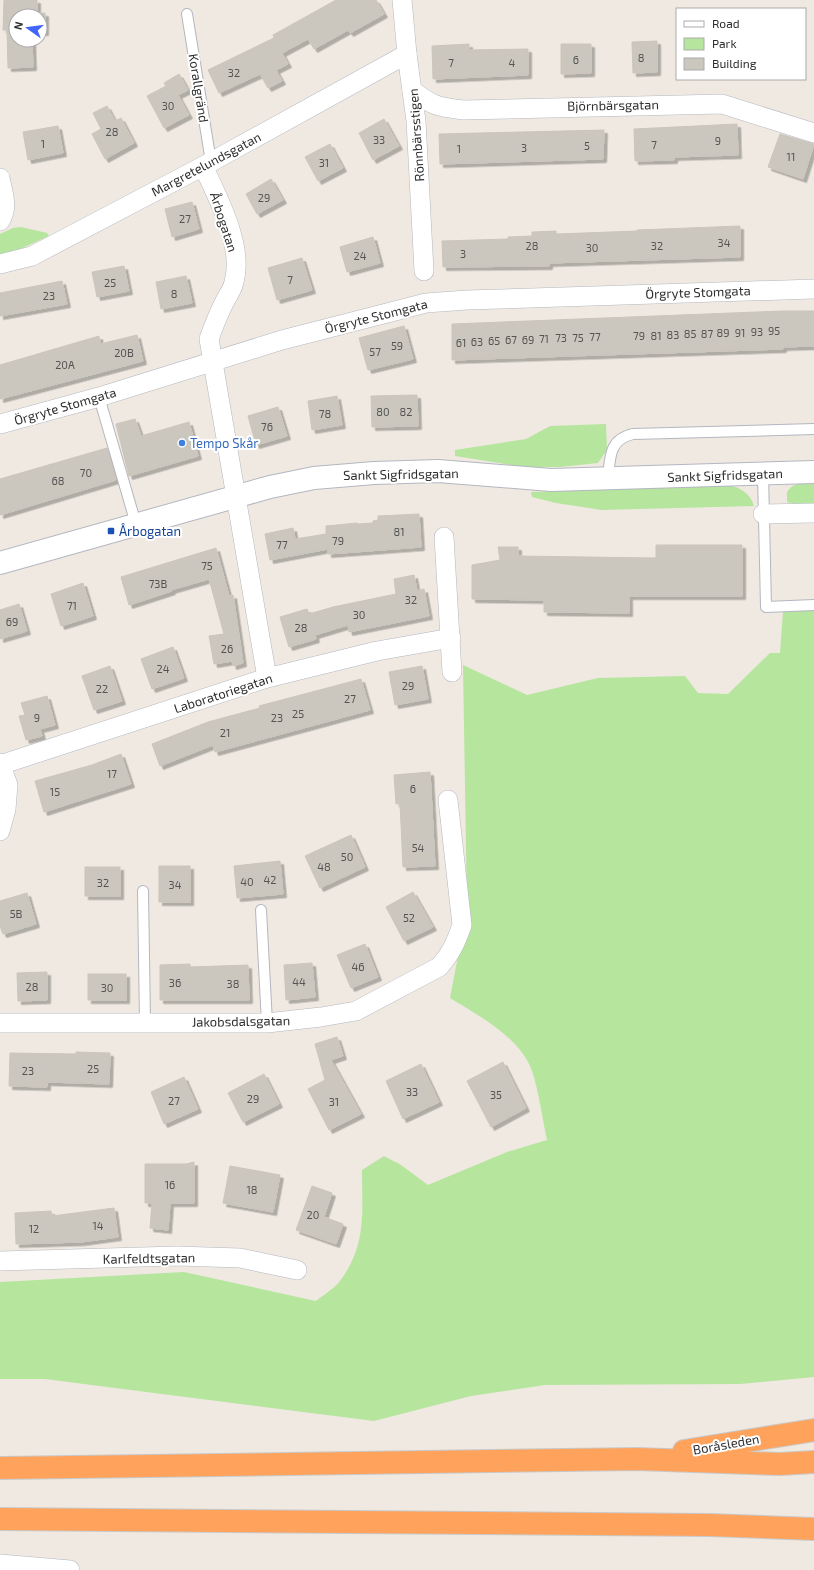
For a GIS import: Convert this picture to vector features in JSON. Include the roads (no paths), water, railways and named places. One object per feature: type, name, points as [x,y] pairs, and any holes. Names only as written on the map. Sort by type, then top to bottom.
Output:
[{"type":"highway","name":"Boråsleden","points":[[637,1459],[814,1430]]},
{"type":"highway","points":[[0,1468],[637,1459],[780,1464],[814,1462]]},
{"type":"highway","points":[[709,1525],[814,1515]]},
{"type":"highway","points":[[0,1519],[709,1525],[814,1529]]},
{"type":"street","name":"Rönnbärsstigen","points":[[402,0],[407,54],[416,121],[424,271]]},
{"type":"street","name":"Margretelundsgatan","points":[[0,264],[32,256],[207,164],[407,54]]},
{"type":"street","name":"Björnbärsgatan","points":[[412,90],[427,102],[444,108],[463,110],[722,104],[814,133]]},
{"type":"street","name":"Årbogatan","points":[[207,164],[232,240],[236,263],[234,283],[214,322],[209,338],[267,678]]},
{"type":"street","points":[[0,178],[6,207],[2,218]]},
{"type":"street","name":"Örgryte Stomgata","points":[[0,424],[99,397],[282,340],[426,302],[474,299],[814,289]]},
{"type":"street","name":"Sankt Sigfridsgatan","points":[[0,563],[235,497],[314,478],[374,473],[438,471],[550,480],[814,472]]},
{"type":"street","points":[[764,514],[814,513]]},
{"type":"street","points":[[444,537],[452,672]]},
{"type":"street","name":"Laboratoriegatan","points":[[0,765],[267,678],[377,651],[451,638]]},
{"type":"street","points":[[0,765],[8,785],[6,809],[0,831]]},
{"type":"street","name":"Jakobsdalsgatan","points":[[0,1023],[267,1023],[321,1017],[356,1011],[439,966],[449,956],[456,942],[462,925],[448,800]]},
{"type":"street","name":"Karlfeldtsgatan","points":[[0,1261],[177,1256],[240,1258],[297,1270]]},
{"type":"street","points":[[0,1564],[70,1570]]},
{"type":"lane","name":"Korallgränd","points":[[187,14],[207,164]]},
{"type":"lane","points":[[99,397],[136,524]]},
{"type":"lane","points":[[608,478],[614,444],[622,436],[633,434],[814,429]]},
{"type":"lane","points":[[763,474],[766,607],[814,605]]},
{"type":"lane","points":[[143,891],[145,1023]]},
{"type":"lane","points":[[261,910],[267,1023]]},
{"type":"place","name":"Tempo Skår","points":[[182,443]]},
{"type":"place","name":"Årbogatan","points":[[111,531]]}]
